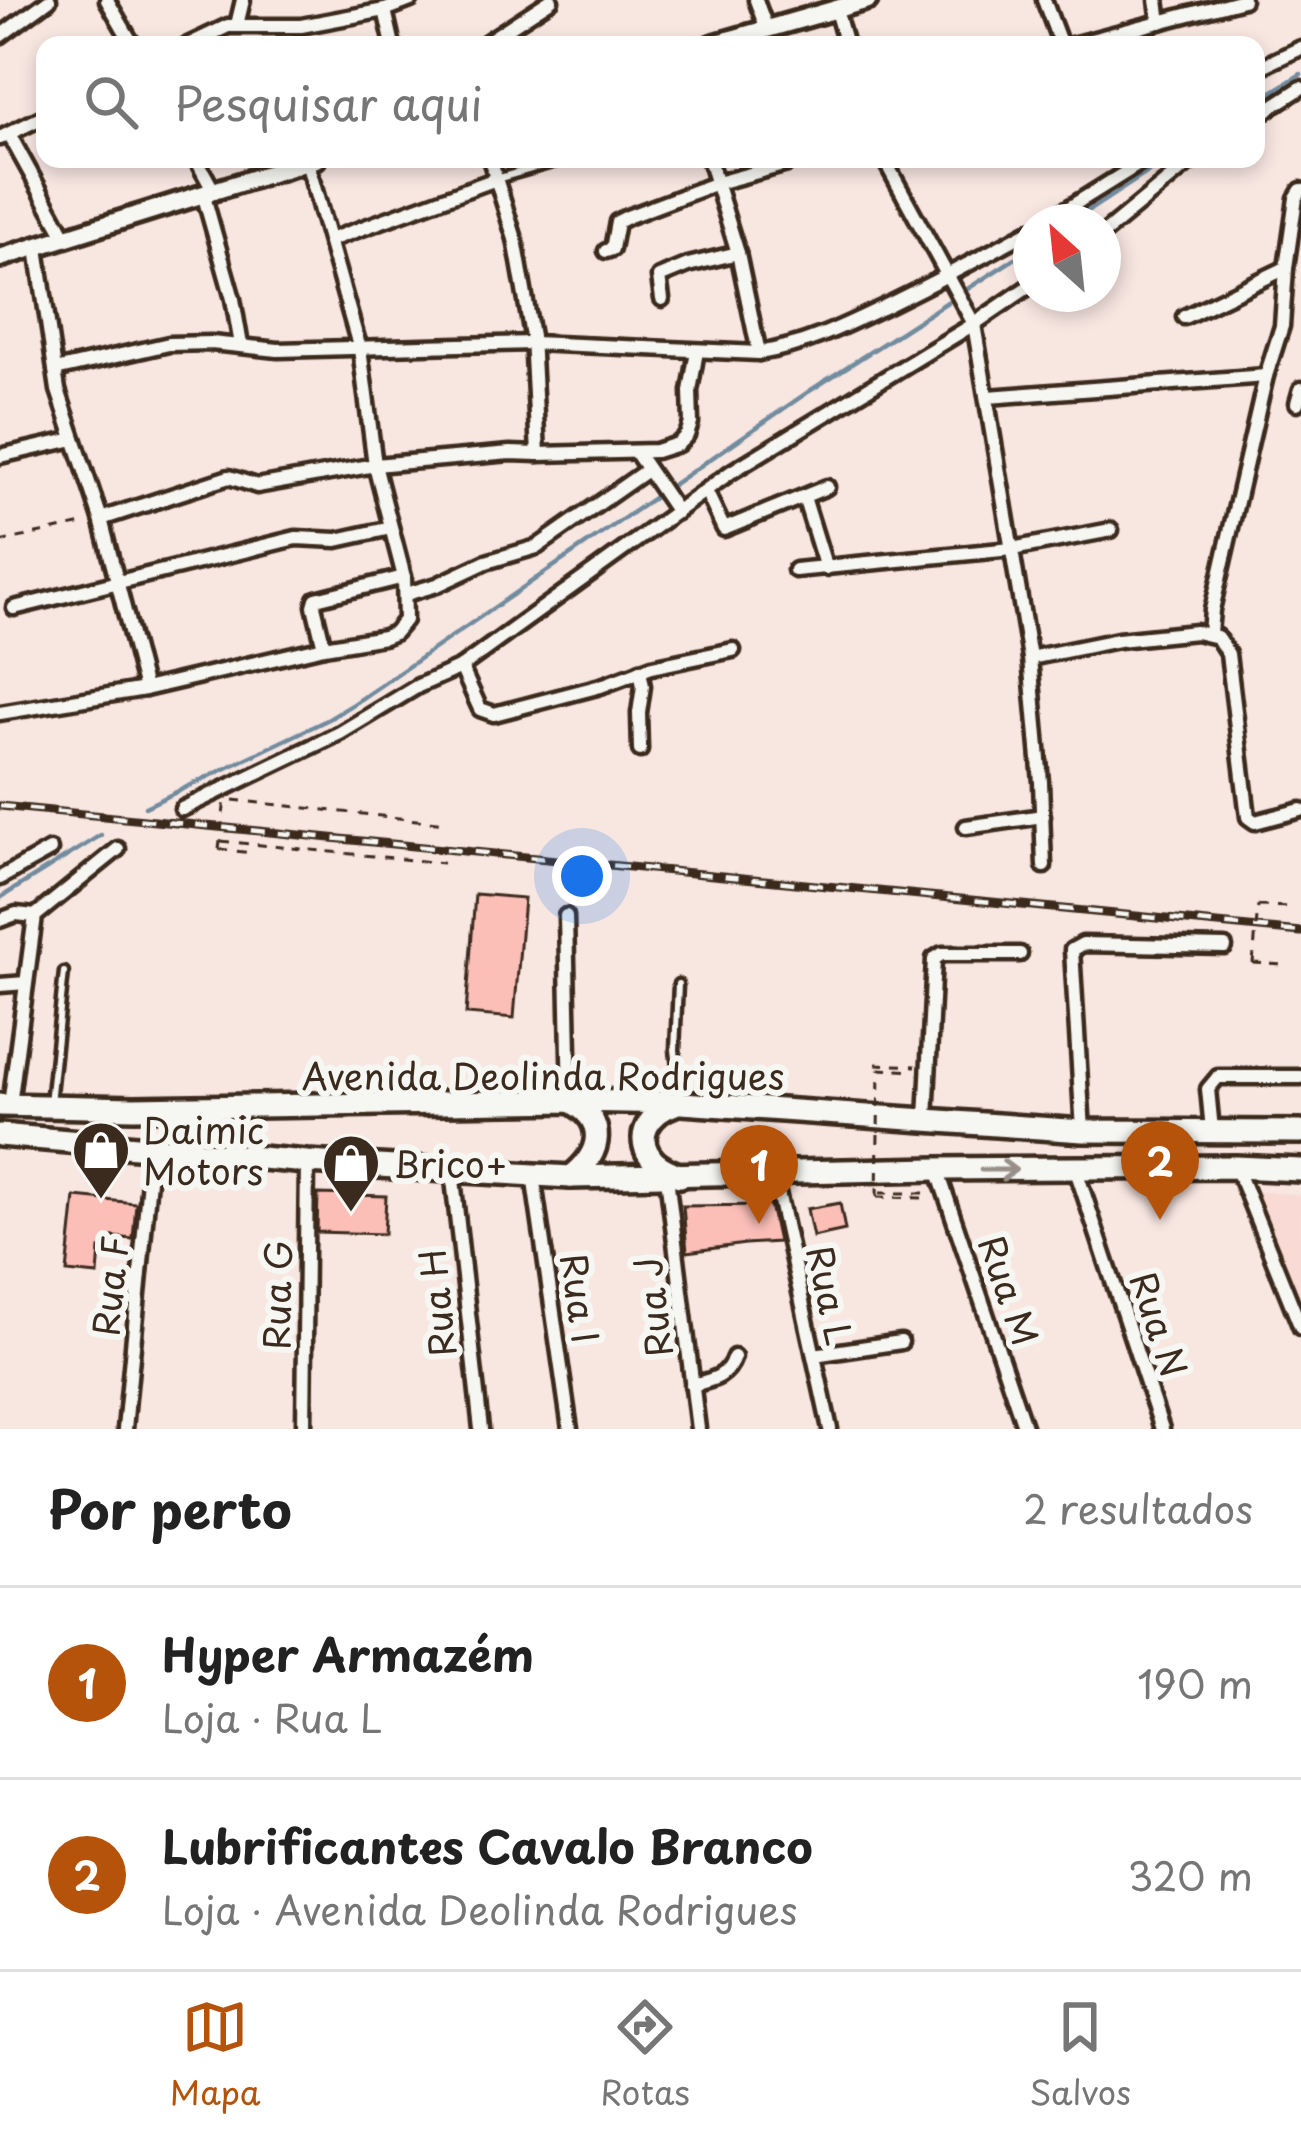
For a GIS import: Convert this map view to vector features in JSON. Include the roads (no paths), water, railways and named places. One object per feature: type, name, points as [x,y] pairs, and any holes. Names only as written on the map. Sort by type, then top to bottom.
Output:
[{"type":"highway","points":[[569,1101],[585,1109],[596,1132],[591,1160],[571,1177]]},
{"type":"highway","name":"Avenida Deolinda Rodrigues","points":[[5,1105],[682,1102],[1083,1131],[1301,1132]]},
{"type":"highway","points":[[673,1177],[646,1151],[644,1137],[652,1116],[682,1102]]},
{"type":"highway","points":[[0,1135],[307,1162],[571,1177],[937,1169],[1301,1170]]},
{"type":"street","points":[[0,36],[49,0]]},
{"type":"street","points":[[107,0],[128,36]]},
{"type":"street","points":[[237,25],[243,0]]},
{"type":"street","points":[[206,36],[237,25],[294,27],[385,10],[411,0]]},
{"type":"street","points":[[496,36],[551,0]]},
{"type":"street","points":[[755,0],[767,30]]},
{"type":"street","points":[[745,36],[812,8],[836,10],[868,0]]},
{"type":"street","points":[[1044,0],[1058,36]]},
{"type":"street","points":[[1157,0],[1160,22]]},
{"type":"street","points":[[1129,36],[1239,0]]},
{"type":"street","points":[[385,10],[391,36]]},
{"type":"street","points":[[836,10],[843,36]]},
{"type":"street","points":[[294,27],[295,36]]},
{"type":"street","points":[[1265,65],[1301,48]]},
{"type":"street","points":[[1265,111],[1301,88]]},
{"type":"street","points":[[36,120],[4,136],[66,238]]},
{"type":"street","points":[[199,168],[241,345]]},
{"type":"street","points":[[0,258],[208,191],[256,168]]},
{"type":"street","points":[[0,713],[145,689],[394,633],[405,620],[404,577],[375,465],[360,350],[314,168]]},
{"type":"street","points":[[493,168],[515,239],[532,343],[538,454]]},
{"type":"street","points":[[713,168],[738,254],[759,353]]},
{"type":"street","points":[[606,251],[613,249],[617,222],[717,182],[771,168]]},
{"type":"street","points":[[889,168],[974,324],[1030,658],[1044,866]]},
{"type":"street","points":[[1075,204],[1133,168]]},
{"type":"street","points":[[1121,219],[1183,168]]},
{"type":"street","points":[[330,240],[496,179]]},
{"type":"street","points":[[1210,633],[1266,376],[1282,326],[1286,268],[1301,190]]},
{"type":"street","points":[[55,370],[169,344],[360,350],[532,343],[759,353],[810,342],[950,281],[1013,241]]},
{"type":"street","points":[[37,248],[58,390],[101,519],[145,689]]},
{"type":"street","points":[[662,299],[659,278],[688,265],[738,254]]},
{"type":"street","points":[[1184,316],[1286,268]]},
{"type":"street","points":[[182,809],[340,733],[460,667],[674,508],[1013,297]]},
{"type":"street","points":[[101,519],[233,476],[257,485],[375,465],[510,453],[667,449],[687,435],[697,351]]},
{"type":"street","points":[[988,397],[1266,376]]},
{"type":"street","points":[[0,456],[74,439]]},
{"type":"street","points":[[636,452],[674,508]]},
{"type":"street","points":[[406,595],[537,547],[651,474]]},
{"type":"street","points":[[706,491],[724,529],[827,488]]},
{"type":"street","points":[[804,496],[826,568]]},
{"type":"street","points":[[14,608],[296,538],[338,540],[391,528]]},
{"type":"street","points":[[795,571],[1012,549],[1112,530]]},
{"type":"street","points":[[324,647],[316,599],[404,577]]},
{"type":"street","points":[[1030,658],[1118,640],[1210,633],[1228,654],[1248,817],[1260,821],[1301,810]]},
{"type":"street","points":[[460,667],[480,710],[494,714],[601,686],[640,670],[734,650]]},
{"type":"street","points":[[640,670],[640,750]]},
{"type":"street","points":[[966,827],[1043,816]]},
{"type":"street","points":[[0,920],[11,915],[35,916],[118,849]]},
{"type":"street","points":[[0,878],[50,850]]},
{"type":"street","points":[[5,1105],[35,916]]},
{"type":"street","points":[[566,916],[569,1101]]},
{"type":"street","points":[[1083,1131],[1072,950],[1083,944],[1225,947]]},
{"type":"street","points":[[926,1119],[934,958],[1020,954]]},
{"type":"street","points":[[0,985],[26,983]]},
{"type":"street","points":[[1212,1130],[1208,1089],[1218,1077],[1301,1077]]},
{"type":"street","name":"Rua F","points":[[125,1429],[152,1149]]},
{"type":"street","name":"Rua G","points":[[304,1429],[307,1162]]},
{"type":"street","points":[[1236,1167],[1301,1328]]},
{"type":"street","name":"Rua M","points":[[937,1169],[1025,1429]]},
{"type":"street","name":"Rua H","points":[[452,1170],[481,1429]]},
{"type":"street","name":"Rua N","points":[[1076,1170],[1162,1429]]},
{"type":"street","name":"Rua L","points":[[774,1174],[830,1429]]},
{"type":"street","name":"Rua I","points":[[533,1175],[570,1429]]},
{"type":"street","name":"Rua J","points":[[673,1177],[698,1429]]},
{"type":"street","points":[[814,1355],[901,1342]]},
{"type":"street","points":[[692,1385],[721,1377],[734,1357]]},
{"type":"lane","points":[[496,179],[534,168]]},
{"type":"lane","points":[[50,1106],[64,972]]},
{"type":"lane","points":[[678,984],[675,1050],[682,1102]]},
{"type":"waterway","points":[[1265,96],[1301,74]]},
{"type":"waterway","points":[[1099,204],[1154,168]]},
{"type":"waterway","points":[[145,807],[352,705],[808,392],[1013,260]]},
{"type":"waterway","points":[[0,898],[101,835]]},
{"type":"railway","points":[[0,806],[1301,932]]},
{"type":"place","name":"Daimic Motors","points":[[101,1201]]},
{"type":"place","name":"Brico+","points":[[351,1214]]},
{"type":"place","name":"Lubrificantes Cavalo Branco","points":[[1160,1220]]},
{"type":"place","name":"Hyper Armazém","points":[[759,1224]]}]
